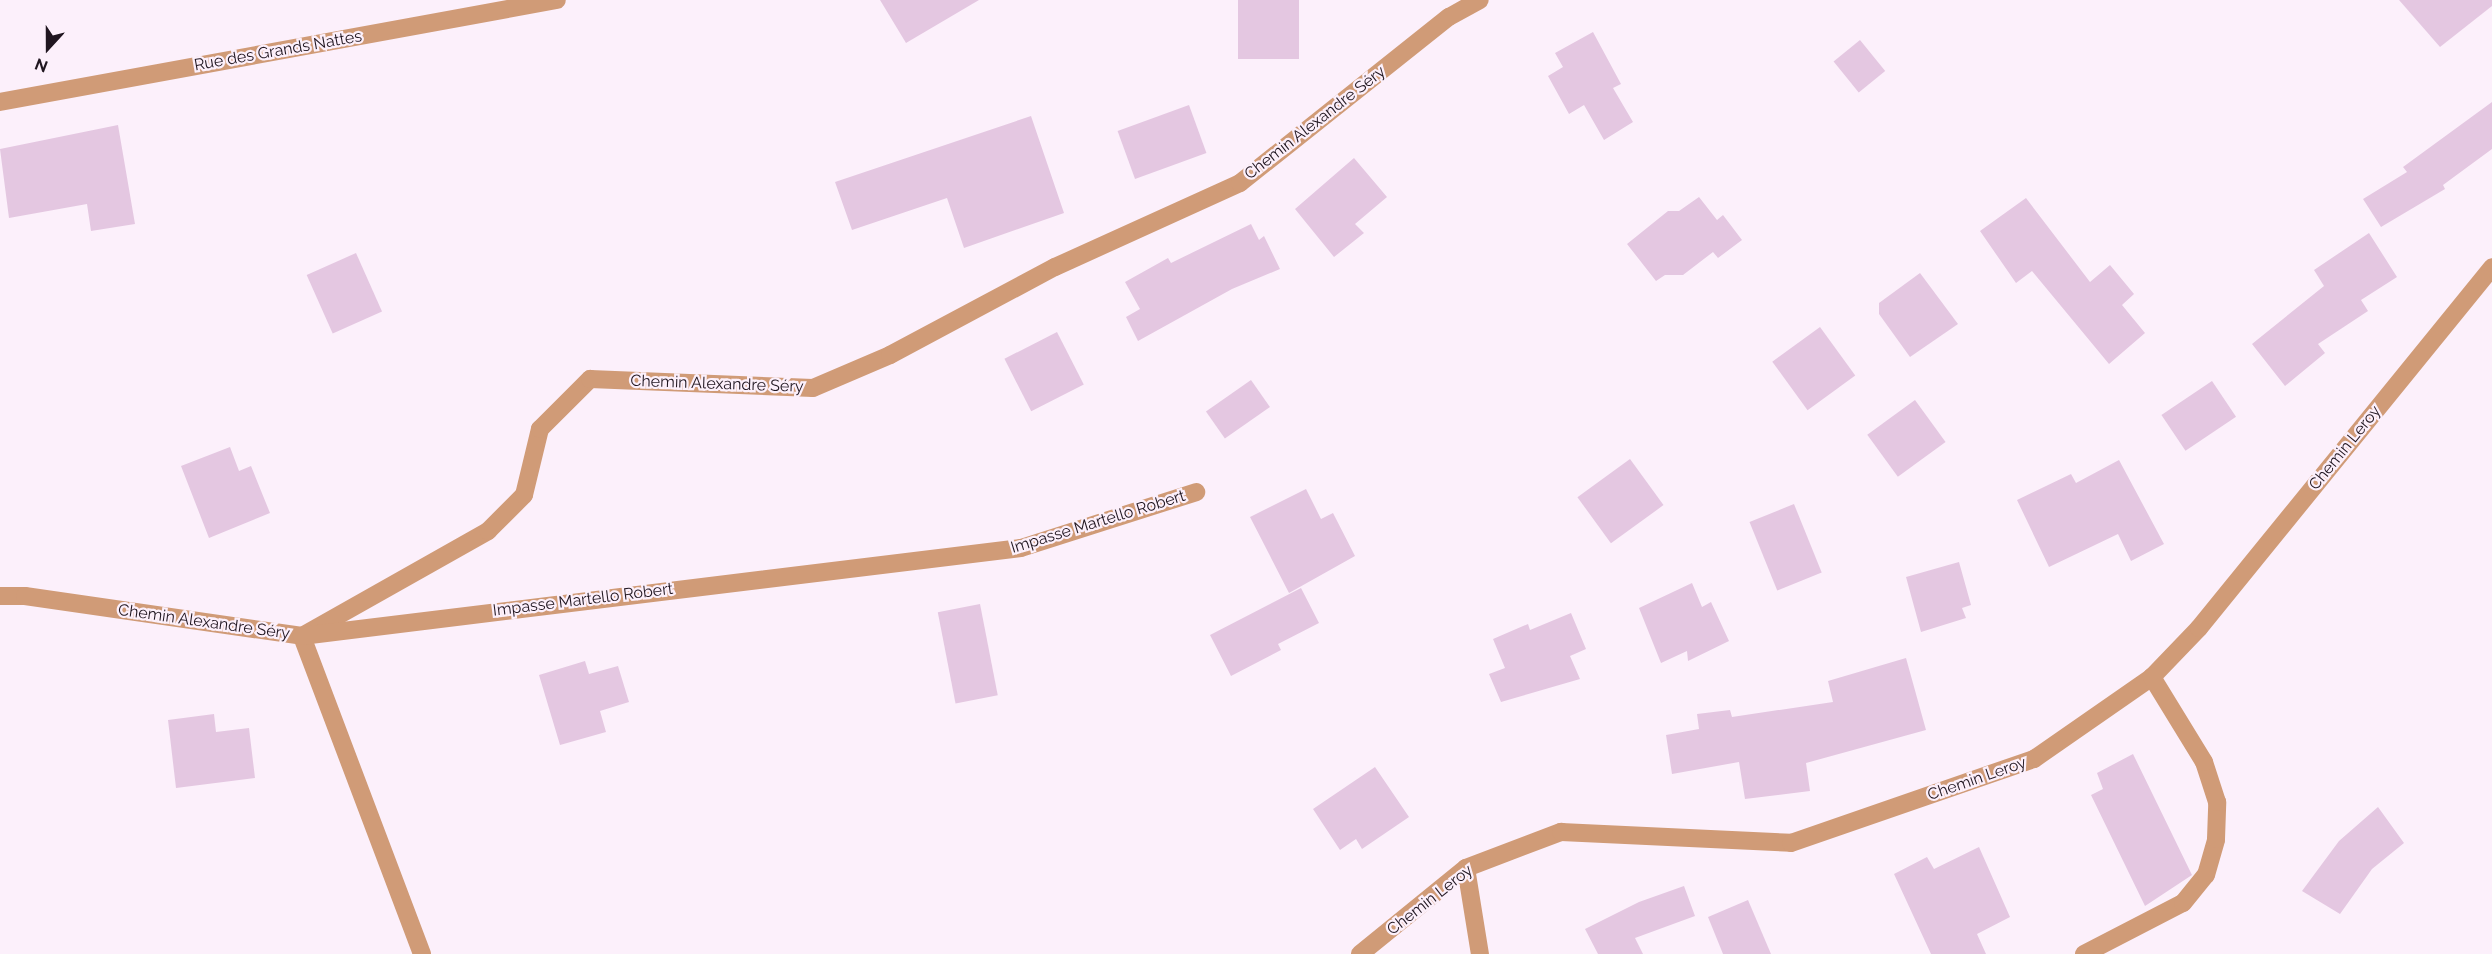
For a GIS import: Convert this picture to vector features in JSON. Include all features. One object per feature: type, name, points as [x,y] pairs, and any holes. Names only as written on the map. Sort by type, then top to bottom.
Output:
[{"type":"street","name":"Rue des Grands Nattes","points":[[0,102],[557,0]]},
{"type":"street","name":"Chemin Alexandre Séry","points":[[0,596],[25,596],[302,636],[488,531],[524,495],[540,429],[590,379],[813,388],[842,376],[1056,267],[1240,183],[1449,17],[1480,0]]},
{"type":"street","name":"Chemin Leroy","points":[[1360,954],[1466,868],[1561,832],[1791,843],[2034,759],[2152,677],[2199,628],[2492,267]]},
{"type":"street","name":"Impasse Martello Robert","points":[[302,636],[1021,548],[1196,492]]},
{"type":"street","points":[[302,636],[422,954]]},
{"type":"street","points":[[2084,954],[2183,903],[2206,875],[2216,839],[2217,802],[2204,762],[2152,677]]},
{"type":"street","points":[[1466,868],[1480,954]]},
{"type":"building","points":[[880,0],[979,0],[906,43]]},
{"type":"building","points":[[1238,0],[1299,0],[1299,59],[1238,59]]},
{"type":"building","points":[[2399,0],[2492,0],[2492,6],[2440,47]]},
{"type":"building","points":[[1593,32],[1621,84],[1613,88],[1633,122],[1604,140],[1584,105],[1569,114],[1548,76],[1563,67],[1555,53]]},
{"type":"building","points":[[1860,40],[1885,71],[1859,92],[1834,61]]},
{"type":"building","points":[[2492,102],[2492,149],[2443,185],[2445,189],[2381,227],[2363,199],[2407,172],[2403,167]]},
{"type":"building","points":[[1189,105],[1206,153],[1135,179],[1118,131]]},
{"type":"building","points":[[1031,116],[1064,213],[964,248],[947,198],[852,230],[835,182]]},
{"type":"building","points":[[118,125],[135,224],[91,231],[87,204],[9,218],[0,149]]},
{"type":"building","points":[[1354,158],[1387,197],[1355,224],[1364,233],[1334,257],[1295,209]]},
{"type":"building","points":[[1699,197],[1717,220],[1723,215],[1742,240],[1718,258],[1713,252],[1683,275],[1665,275],[1656,281],[1627,244],[1668,211],[1679,211]]},
{"type":"building","points":[[2026,198],[2090,282],[2110,265],[2134,294],[2122,305],[2145,333],[2109,364],[2032,271],[2016,283],[1980,231]]},
{"type":"building","points":[[1251,224],[1259,240],[1264,236],[1280,269],[1232,289],[1138,341],[1126,317],[1140,309],[1125,282],[1168,258],[1171,263]]},
{"type":"building","points":[[2369,233],[2397,277],[2361,300],[2368,311],[2318,344],[2325,353],[2285,386],[2252,344],[2324,286],[2314,270]]},
{"type":"building","points":[[356,253],[382,311],[333,333],[307,275]]},
{"type":"building","points":[[1920,273],[1958,324],[1910,357],[1879,314],[1879,303]]},
{"type":"building","points":[[1820,327],[1855,376],[1808,410],[1772,362]]},
{"type":"building","points":[[1057,332],[1084,385],[1031,411],[1004,359]]},
{"type":"building","points":[[1251,380],[1270,407],[1225,439],[1206,412]]},
{"type":"building","points":[[2212,381],[2236,417],[2185,451],[2161,415]]},
{"type":"building","points":[[1915,400],[1946,442],[1898,477],[1867,435]]},
{"type":"building","points":[[230,447],[239,471],[251,466],[270,513],[209,538],[181,466]]},
{"type":"building","points":[[1630,459],[1664,505],[1611,543],[1577,497]]},
{"type":"building","points":[[2119,460],[2164,544],[2131,561],[2118,534],[2049,567],[2017,500],[2071,474],[2076,483]]},
{"type":"building","points":[[1306,489],[1321,519],[1333,513],[1355,556],[1289,593],[1250,517]]},
{"type":"building","points":[[1794,504],[1822,573],[1777,591],[1749,522]]},
{"type":"building","points":[[1959,562],[1971,605],[1962,608],[1966,618],[1921,632],[1906,577]]},
{"type":"building","points":[[1692,583],[1702,607],[1711,602],[1729,641],[1688,661],[1687,651],[1661,663],[1639,608]]},
{"type":"building","points":[[1301,588],[1319,623],[1278,644],[1281,650],[1231,676],[1210,635]]},
{"type":"building","points":[[980,604],[998,695],[956,703],[938,612]]},
{"type":"building","points":[[1571,613],[1586,649],[1570,656],[1580,679],[1501,702],[1489,674],[1505,668],[1493,639],[1528,624],[1530,630]]},
{"type":"building","points":[[1906,658],[1926,730],[1806,763],[1810,791],[1745,799],[1739,762],[1672,774],[1666,735],[1699,729],[1697,714],[1730,710],[1732,717],[1833,702],[1828,681]]},
{"type":"building","points":[[585,661],[589,674],[618,666],[629,702],[600,711],[606,732],[560,745],[539,675]]},
{"type":"building","points":[[214,714],[216,732],[249,728],[255,778],[176,788],[168,720]]},
{"type":"building","points":[[2133,754],[2192,875],[2145,906],[2091,795],[2103,789],[2097,773]]},
{"type":"building","points":[[1375,767],[1409,817],[1362,849],[1356,839],[1340,850],[1313,809]]},
{"type":"building","points":[[2378,807],[2404,843],[2372,869],[2340,914],[2302,891],[2339,841]]},
{"type":"building","points":[[1979,847],[2010,917],[1977,934],[1986,954],[1931,954],[1894,874],[1927,857],[1934,869]]},
{"type":"building","points":[[1684,886],[1695,916],[1635,938],[1643,954],[1598,954],[1585,929],[1639,902]]},
{"type":"building","points":[[1748,900],[1771,954],[1723,954],[1708,917]]}]
